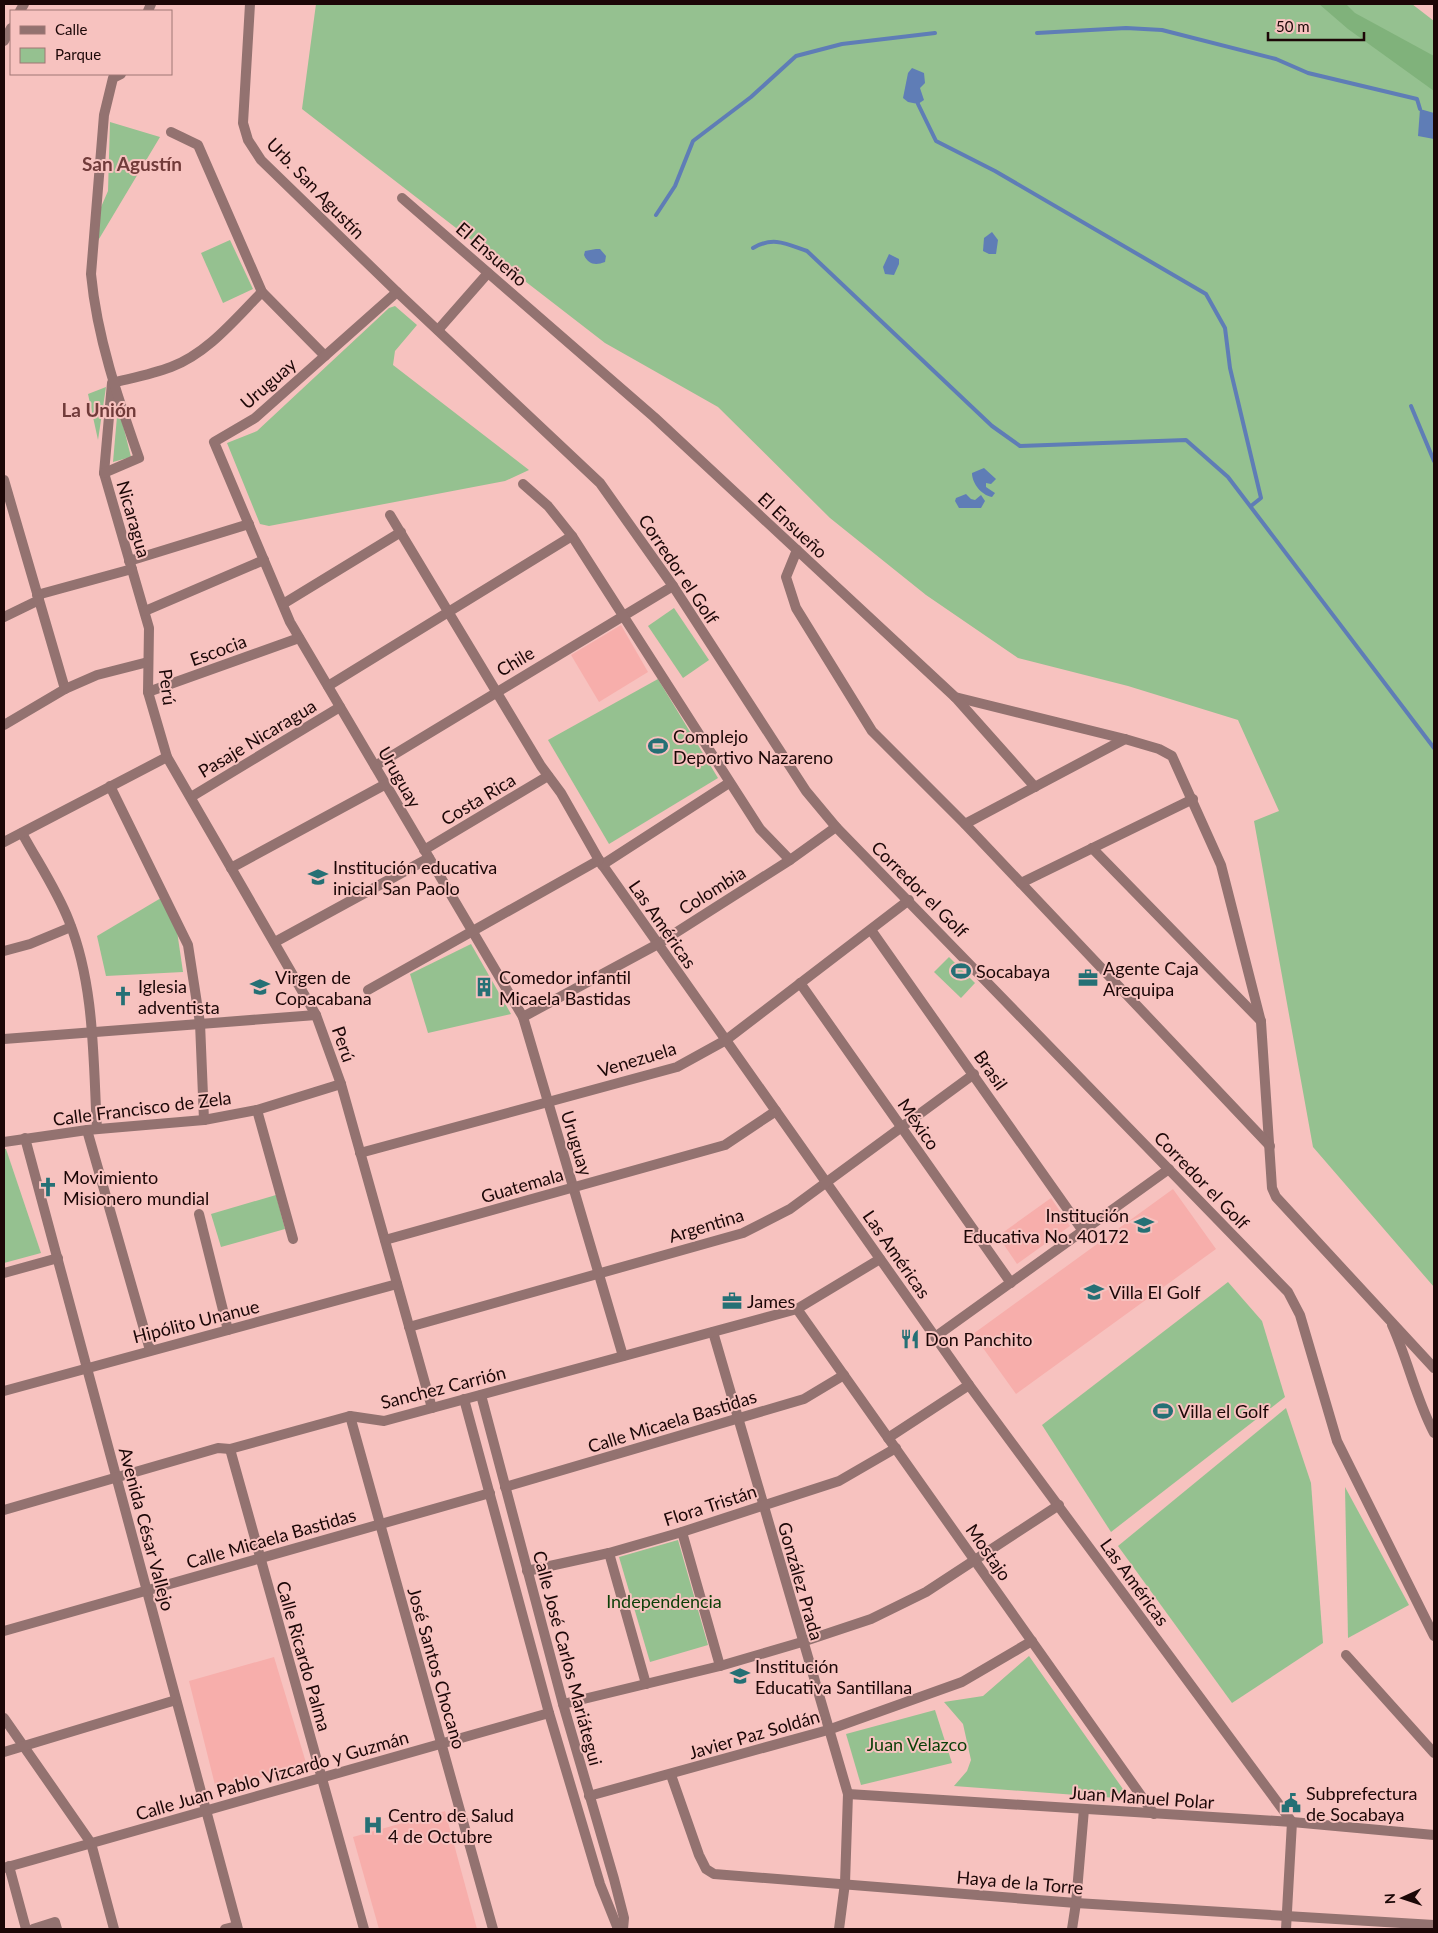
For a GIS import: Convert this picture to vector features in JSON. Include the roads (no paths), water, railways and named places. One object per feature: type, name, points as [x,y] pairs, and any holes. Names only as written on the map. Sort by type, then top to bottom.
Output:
[{"type":"street","name":"Urb. San Agustín","points":[[250,4],[243,123],[248,140],[262,160],[396,292]]},
{"type":"street","points":[[4,41],[10,30]]},
{"type":"street","points":[[104,473],[139,458],[112,383],[93,299],[91,274],[104,115],[113,78],[118,75]]},
{"type":"street","points":[[171,132],[198,146],[262,292],[325,356]]},
{"type":"street","name":"El Ensueño","points":[[402,198],[654,417],[955,697],[1125,739],[1159,749],[1172,756],[1193,799],[1221,865],[1262,1022],[1272,1188],[1276,1197],[1434,1368]]},
{"type":"street","points":[[438,330],[488,273]]},
{"type":"street","points":[[112,383],[172,367],[210,344],[262,292]]},
{"type":"street","name":"Corredor el Golf","points":[[396,292],[600,483],[673,586],[806,791],[836,827],[1288,1292],[1300,1315],[1337,1441],[1434,1636]]},
{"type":"street","name":"Uruguay","points":[[396,292],[255,418],[214,442],[299,638],[523,1017],[624,1356]]},
{"type":"street","name":"Nicaragua","points":[[112,383],[104,473],[149,628],[148,662]]},
{"type":"street","points":[[4,480],[6,500],[38,597],[65,689]]},
{"type":"street","points":[[523,484],[548,506],[572,536],[622,617],[760,830],[790,860]]},
{"type":"street","name":"Las Américas","points":[[390,515],[601,863],[969,1385],[1292,1822]]},
{"type":"street","points":[[4,617],[38,597],[249,524]]},
{"type":"street","points":[[283,604],[401,532]]},
{"type":"street","points":[[328,686],[572,536]]},
{"type":"street","points":[[796,550],[786,577],[796,608],[872,731],[965,824],[1270,1146]]},
{"type":"street","points":[[145,611],[264,560]]},
{"type":"street","name":"Chile","points":[[375,766],[673,586]]},
{"type":"street","name":"Escocia","points":[[148,692],[299,638]]},
{"type":"street","points":[[4,725],[65,689],[97,676],[148,662]]},
{"type":"street","name":"Perú","points":[[148,662],[148,692],[167,757],[316,1015],[341,1084],[432,1408]]},
{"type":"street","points":[[955,697],[1035,787]]},
{"type":"street","name":"Pasaje Nicaragua","points":[[191,797],[340,707]]},
{"type":"street","points":[[965,824],[1125,739]]},
{"type":"street","points":[[4,842],[167,757]]},
{"type":"street","name":"Costa Rica","points":[[275,942],[427,854],[548,776]]},
{"type":"street","points":[[368,990],[472,931],[601,863],[729,783]]},
{"type":"street","points":[[231,868],[386,784]]},
{"type":"street","points":[[110,786],[188,945],[200,1023],[204,1120]]},
{"type":"street","points":[[1021,883],[1193,799]]},
{"type":"street","name":"Colombia","points":[[523,1017],[658,944],[790,860],[836,827]]},
{"type":"street","points":[[22,833],[71,927],[82,962],[91,1032],[92,1129],[150,1350]]},
{"type":"street","points":[[1092,848],[1262,1022]]},
{"type":"street","name":"Venezuela","points":[[360,1153],[677,1067],[726,1040],[909,900]]},
{"type":"street","points":[[4,951],[30,944],[71,927]]},
{"type":"street","name":"Brasil","points":[[871,930],[1083,1231]]},
{"type":"street","name":"México","points":[[800,983],[1010,1283]]},
{"type":"street","points":[[4,1039],[316,1015]]},
{"type":"street","name":"Argentina","points":[[409,1327],[743,1233],[790,1209],[974,1074]]},
{"type":"street","name":"Calle Francisco de Zela","points":[[4,1142],[92,1129],[204,1120],[257,1110],[341,1084]]},
{"type":"street","points":[[257,1110],[293,1239]]},
{"type":"street","name":"Guatemala","points":[[385,1240],[725,1144],[776,1111]]},
{"type":"street","name":"Avenida César Vallejo","points":[[25,1138],[237,1928]]},
{"type":"street","points":[[935,1337],[1169,1169]]},
{"type":"street","points":[[199,1214],[228,1330]]},
{"type":"street","points":[[4,1272],[58,1258]]},
{"type":"street","name":"Sanchez Carrión","points":[[4,1510],[117,1479],[218,1448],[230,1449],[350,1416],[384,1421],[797,1309],[880,1259]]},
{"type":"street","name":"Hipólito Unanue","points":[[4,1391],[397,1284]]},
{"type":"street","name":"Mostajo","points":[[797,1309],[1154,1814]]},
{"type":"street","points":[[1387,1315],[1405,1355],[1424,1414],[1434,1433]]},
{"type":"street","name":"González Prada","points":[[713,1332],[802,1642],[848,1794],[845,1883],[839,1929]]},
{"type":"street","name":"Calle Micaela Bastidas","points":[[505,1487],[804,1399],[844,1375]]},
{"type":"street","points":[[888,1438],[969,1385]]},
{"type":"street","name":"Calle José Carlos Mariátegui","points":[[481,1395],[563,1704],[624,1918],[623,1929]]},
{"type":"street","name":"Calle José Carlos Mariátegui","points":[[464,1399],[549,1713],[600,1884],[618,1929]]},
{"type":"street","name":"José Santos Chocano","points":[[350,1416],[493,1929]]},
{"type":"street","name":"Flora Tristán","points":[[527,1570],[609,1553],[682,1532],[839,1481],[896,1448]]},
{"type":"street","name":"Calle Ricardo Palma","points":[[230,1449],[364,1929]]},
{"type":"street","name":"Calle Micaela Bastidas","points":[[4,1631],[490,1493]]},
{"type":"street","points":[[563,1704],[720,1666],[871,1619],[926,1592],[1059,1505]]},
{"type":"street","points":[[682,1532],[720,1666]]},
{"type":"street","points":[[609,1553],[646,1684]]},
{"type":"street","name":"Javier Paz Soldán","points":[[589,1796],[671,1775],[828,1730],[962,1682],[1032,1641]]},
{"type":"street","points":[[1346,1655],[1434,1753]]},
{"type":"street","points":[[4,1752],[26,1747],[176,1700]]},
{"type":"street","name":"Calle Juan Pablo Vizcardo y Guzmán","points":[[6,1867],[549,1713]]},
{"type":"street","points":[[4,1718],[91,1843],[114,1929]]},
{"type":"street","name":"Haya de la Torre","points":[[671,1775],[706,1869],[714,1874],[1076,1903],[1434,1924]]},
{"type":"street","name":"Juan Manuel Polar","points":[[848,1794],[1292,1822],[1434,1835]]},
{"type":"street","points":[[1072,1929],[1084,1809]]},
{"type":"street","points":[[1286,1929],[1292,1822]]},
{"type":"street","points":[[6,1867],[26,1929]]},
{"type":"street","points":[[34,1929],[55,1922],[57,1929]]},
{"type":"street","points":[[224,1929],[237,1928]]},
{"type":"water","points":[[912,68],[924,73],[925,83],[920,88],[924,100],[918,104],[908,102],[903,98],[908,73]]},
{"type":"water","points":[[1420,109],[1434,113],[1434,139],[1418,136]]},
{"type":"water","points":[[992,232],[998,240],[996,254],[989,254],[983,251],[984,238]]},
{"type":"water","points":[[600,249],[606,256],[605,262],[592,263],[584,255],[585,251]]},
{"type":"water","points":[[889,254],[899,259],[894,275],[885,274],[883,267]]},
{"type":"water","points":[[984,468],[996,479],[991,484],[986,483],[986,487],[995,493],[992,497],[981,491],[972,477],[972,473]]},
{"type":"water","points":[[966,494],[975,500],[981,495],[985,501],[981,508],[959,508],[955,501],[956,498]]},
{"type":"waterway","points":[[1037,33],[1126,28],[1162,30],[1276,59],[1308,73],[1417,99],[1420,109]]},
{"type":"waterway","points":[[656,215],[675,186],[693,141],[751,97],[796,56],[842,44],[935,33]]},
{"type":"waterway","points":[[918,104],[936,141],[995,171],[1206,294],[1225,328],[1230,368],[1261,498],[1251,506]]},
{"type":"waterway","points":[[753,248],[767,242],[780,242],[807,251],[992,426],[1020,446],[1186,440],[1228,477],[1434,748]]},
{"type":"waterway","points":[[1411,406],[1434,461]]},
{"type":"place","name":"Complejo Deportivo Nazareno","points":[[658,746]]},
{"type":"place","name":"Institución educativa inicial San Paolo","points":[[318,877]]},
{"type":"place","name":"Socabaya","points":[[961,971]]},
{"type":"place","name":"Agente Caja Arequipa","points":[[1088,978]]},
{"type":"place","name":"Virgen de Copacabana","points":[[260,987]]},
{"type":"place","name":"Comedor infantil Micaela Bastidas","points":[[484,987]]},
{"type":"place","name":"Iglesia adventista","points":[[123,996]]},
{"type":"place","name":"Movimiento Misionero mundial","points":[[48,1187]]},
{"type":"place","name":"Institución Educativa No. 40172","points":[[1144,1225]]},
{"type":"place","name":"Villa El Golf","points":[[1094,1292]]},
{"type":"place","name":"James","points":[[732,1301]]},
{"type":"place","name":"Don Panchito","points":[[910,1339]]},
{"type":"place","name":"Villa el Golf","points":[[1163,1411]]},
{"type":"place","name":"Institución Educativa Santillana","points":[[740,1676]]},
{"type":"place","name":"Subprefectura de Socabaya","points":[[1291,1803]]},
{"type":"place","name":"Centro de Salud 4 de Octubre","points":[[373,1825]]},
{"type":"district","name":"San Agustín","points":[[132,163]]},
{"type":"district","name":"La Unión","points":[[99,409]]},
{"type":"park label","name":"Independencia","points":[[664,1601]]},
{"type":"park label","name":"Juan Velazco","points":[[917,1744]]}]
